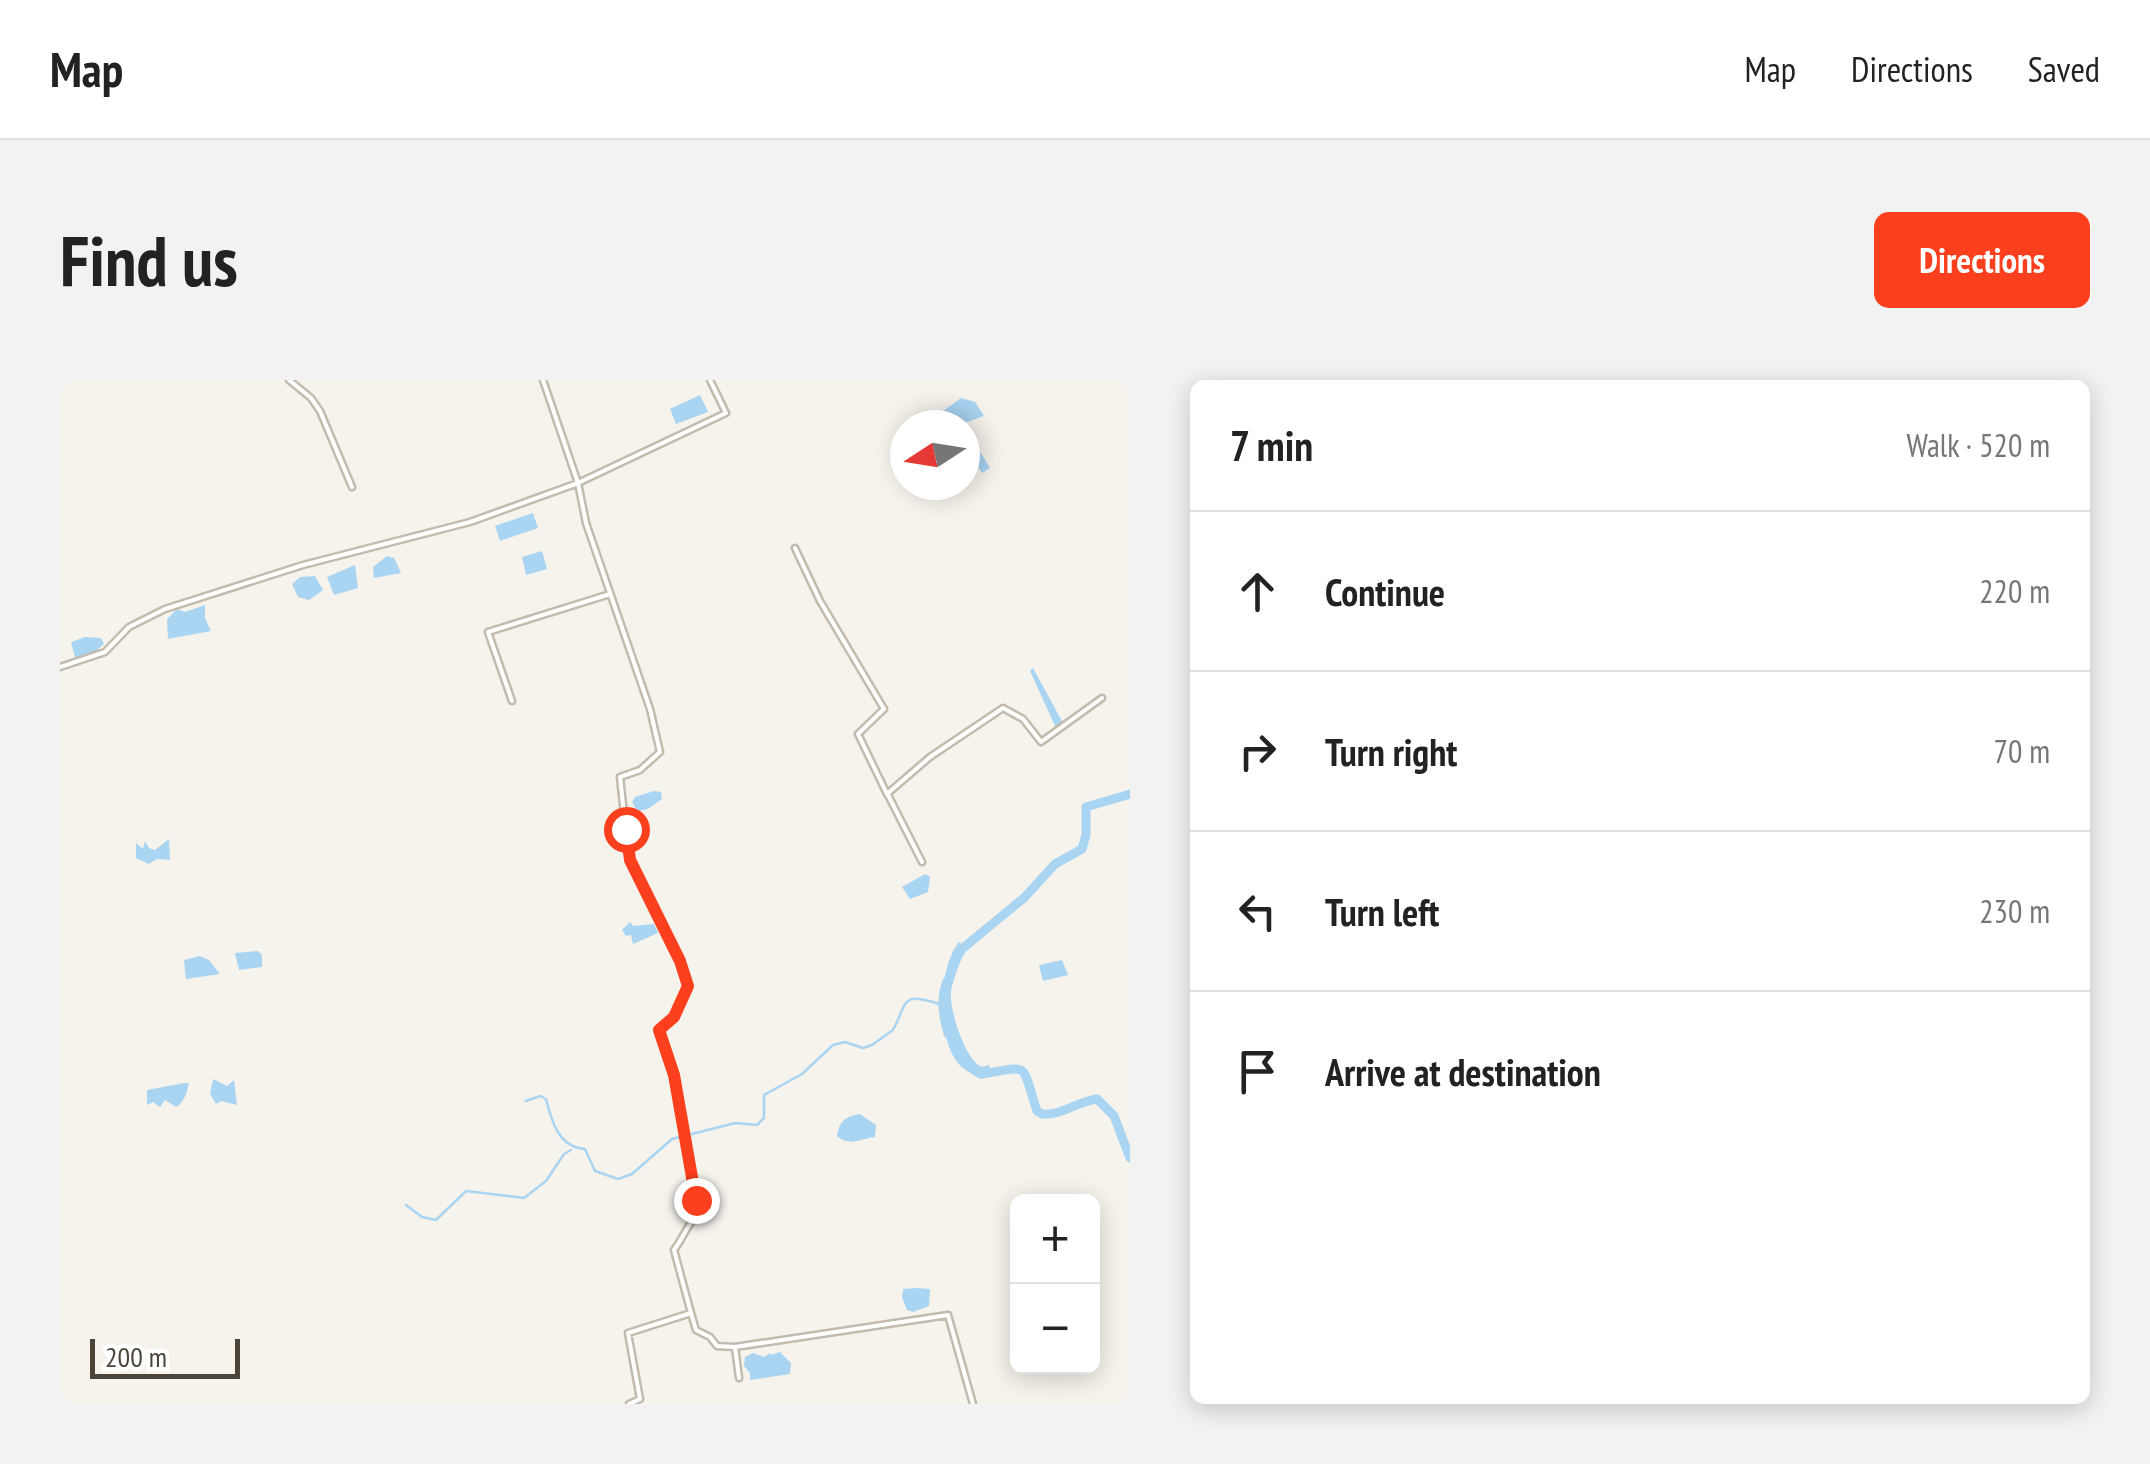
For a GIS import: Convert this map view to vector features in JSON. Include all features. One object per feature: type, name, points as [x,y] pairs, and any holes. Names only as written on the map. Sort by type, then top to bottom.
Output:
[{"type":"street","points":[[289,380],[320,411],[352,487]]},
{"type":"street","points":[[543,380],[578,484],[586,523],[650,709],[660,752],[640,770],[620,778],[630,860],[680,961],[688,986],[674,1017],[659,1030],[674,1075],[696,1200],[696,1216],[674,1250],[696,1330],[710,1336],[718,1346],[735,1347],[948,1315],[973,1404]]},
{"type":"street","points":[[60,667],[105,652],[129,627],[165,608],[470,522],[578,484],[726,413],[710,380]]},
{"type":"street","points":[[795,548],[820,601],[884,709],[858,734],[922,862]]},
{"type":"street","points":[[512,701],[488,632],[611,594]]},
{"type":"street","points":[[888,794],[930,757],[1002,708],[1023,719],[1041,742],[1102,698]]},
{"type":"street","points":[[628,1404],[640,1399],[628,1333],[691,1313]]},
{"type":"street","points":[[735,1347],[739,1378]]},
{"type":"water","points":[[700,395],[708,412],[676,424],[670,409]]},
{"type":"water","points":[[961,398],[975,402],[984,416],[980,417],[980,410],[944,410]]},
{"type":"water","points":[[980,452],[990,468],[982,473],[980,470]]},
{"type":"water","points":[[533,513],[538,528],[500,541],[495,526]]},
{"type":"water","points":[[542,551],[547,569],[526,575],[522,557]]},
{"type":"water","points":[[387,556],[394,558],[401,573],[374,578],[373,567]]},
{"type":"water","points":[[355,565],[358,588],[334,595],[327,577]]},
{"type":"water","points":[[315,576],[323,590],[309,600],[298,597],[292,584],[300,577]]},
{"type":"water","points":[[205,605],[211,631],[168,639],[167,619],[177,609],[185,612]]},
{"type":"water","points":[[85,637],[101,638],[104,644],[97,650],[99,654],[76,662],[71,642]]},
{"type":"water","points":[[1033,668],[1063,723],[1056,728],[1030,671]]},
{"type":"water","points":[[661,792],[662,799],[637,811],[632,802],[635,797]]},
{"type":"water","points":[[169,839],[170,860],[157,859],[149,864],[136,858],[136,843],[143,849],[145,841],[155,850]]},
{"type":"water","points":[[925,874],[930,877],[928,892],[910,899],[902,887]]},
{"type":"water","points":[[630,922],[633,926],[654,924],[658,933],[633,944],[631,935],[626,936],[622,930]]},
{"type":"water","points":[[959,942],[968,949],[960,963],[951,1000],[959,1033],[970,1055],[982,1067],[989,1065],[992,1076],[981,1079],[957,1062],[945,1032],[944,983]]},
{"type":"water","points":[[258,951],[262,967],[239,970],[235,953]]},
{"type":"water","points":[[200,956],[209,960],[220,974],[186,979],[184,960]]},
{"type":"water","points":[[1062,960],[1068,975],[1043,981],[1039,965]]},
{"type":"water","points":[[213,1079],[227,1086],[234,1080],[237,1105],[221,1101],[216,1104],[210,1094]]},
{"type":"water","points":[[189,1083],[186,1093],[176,1107],[165,1100],[160,1107],[153,1102],[147,1105],[147,1090]]},
{"type":"water","points":[[860,1114],[876,1125],[875,1137],[851,1142],[837,1136],[844,1120]]},
{"type":"water","points":[[903,1289],[930,1289],[929,1306],[913,1312],[907,1310]]},
{"type":"water","points":[[780,1352],[791,1363],[790,1374],[750,1380],[745,1357]]},
{"type":"waterway","points":[[957,953],[1025,897],[1055,864],[1082,849],[1086,807],[1130,794]]},
{"type":"waterway","points":[[947,981],[943,1007],[948,1034]]},
{"type":"waterway","points":[[526,1101],[540,1096],[546,1099],[563,1139],[585,1149],[595,1171],[618,1179],[632,1174],[672,1139],[735,1123],[757,1125],[764,1118],[764,1095],[802,1074],[833,1045],[872,1045],[893,1030],[904,1006],[912,999],[942,1005]]},
{"type":"waterway","points":[[980,1074],[1021,1070],[1037,1111],[1042,1114],[1097,1099],[1114,1116],[1130,1158]]},
{"type":"waterway","points":[[406,1205],[422,1217],[436,1220],[466,1191],[524,1198],[546,1181],[571,1150]]},
{"type":"route","points":[[626,829],[630,860],[680,961],[688,986],[674,1017],[659,1030],[674,1075],[696,1200]]}]
